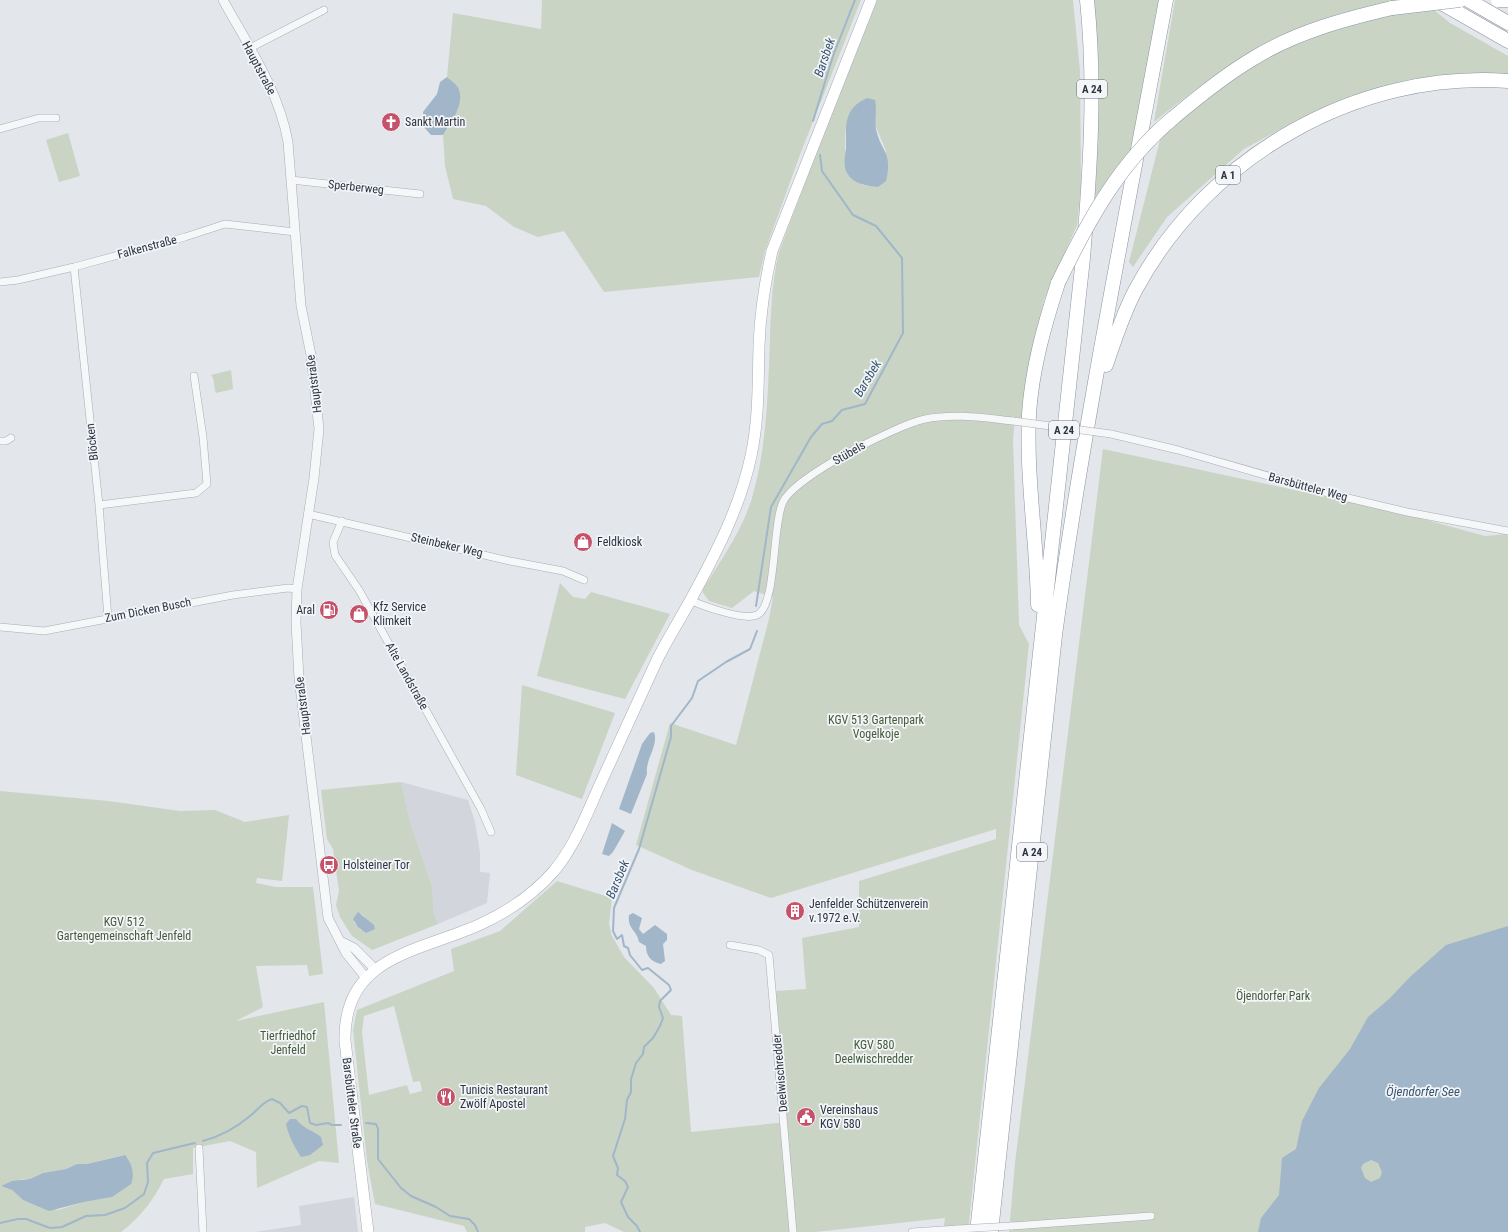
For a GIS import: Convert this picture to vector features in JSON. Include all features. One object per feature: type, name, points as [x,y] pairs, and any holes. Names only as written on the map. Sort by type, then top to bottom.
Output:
[{"type":"highway","name":"A 24","points":[[977,1232],[1083,258],[1089,178],[1092,93],[1087,0]]},
{"type":"highway","name":"A 24","points":[[991,1232],[1055,635],[1091,411],[1166,0]]},
{"type":"highway","points":[[1436,0],[1508,42]]},
{"type":"highway","name":"A 24","points":[[1037,682],[1037,584],[1030,479],[1029,413],[1034,370],[1047,317],[1058,283],[1078,241],[1108,190],[1150,137],[1215,83],[1255,57],[1301,35],[1342,20],[1392,8],[1460,0]]},
{"type":"highway","points":[[1468,0],[1508,22]]},
{"type":"highway","points":[[1498,0],[1508,2]]},
{"type":"highway","points":[[1504,0],[1508,2]]},
{"type":"highway","name":"A 1","points":[[1091,411],[1123,318],[1150,267],[1167,241],[1197,205],[1238,167],[1269,145],[1301,126],[1322,116],[1373,97],[1410,88],[1446,82],[1482,80],[1508,81]]},
{"type":"main road","points":[[375,970],[403,953],[480,924],[526,898],[553,871],[576,837],[659,656],[690,600],[728,525],[741,492],[754,439],[758,395],[760,322],[764,288],[772,251],[870,0]]},
{"type":"main road","name":"Barsbütteler Straße","points":[[368,1232],[347,1069],[344,1030],[351,1000],[366,978],[375,970]]},
{"type":"street","name":"Hauptstraße","points":[[224,0],[250,48],[281,111],[288,142],[301,306],[311,355],[319,429],[297,589],[296,623],[299,678],[328,918],[334,933],[342,942]]},
{"type":"street","points":[[250,48],[324,10]]},
{"type":"street","points":[[0,129],[38,118],[56,118]]},
{"type":"street","name":"Sperberweg","points":[[292,180],[420,194]]},
{"type":"street","name":"Falkenstraße","points":[[0,282],[18,280],[74,267],[184,237],[225,224],[295,232]]},
{"type":"street","name":"Blöcken","points":[[74,267],[99,505],[108,618]]},
{"type":"street","points":[[99,505],[196,492],[207,484],[203,437],[194,376]]},
{"type":"street","name":"Stübels","points":[[690,600],[712,609],[747,617],[757,615],[766,607],[769,594],[778,518],[783,502],[796,486],[821,469],[871,440],[906,426],[933,418],[949,416],[1013,421],[1111,434]]},
{"type":"street","name":"Barsbütteler Weg","points":[[1111,434],[1178,450],[1331,494],[1407,512],[1508,531]]},
{"type":"street","points":[[0,441],[6,441],[11,438]]},
{"type":"street","name":"Steinbeker Weg","points":[[308,514],[342,520],[563,571],[584,580]]},
{"type":"street","name":"Alte Landstraße","points":[[342,520],[333,542],[336,554],[481,809],[491,832]]},
{"type":"street","name":"Zum Dicken Busch","points":[[0,627],[44,631],[233,595],[288,588],[297,589]]},
{"type":"street","points":[[342,942],[354,948],[375,970]]},
{"type":"street","points":[[342,942],[346,953],[366,978]]},
{"type":"street","name":"Deelwischredder","points":[[730,946],[759,950],[769,955],[793,1232]]},
{"type":"street","points":[[199,1148],[203,1232]]},
{"type":"street","points":[[912,1232],[1151,1216]]},
{"type":"shaded area","points":[[401,782],[468,800],[475,822],[480,853],[480,872],[490,873],[487,903],[438,924],[434,914],[432,886],[411,825]]},
{"type":"shaded area","points":[[354,1197],[358,1232],[255,1232],[301,1225],[299,1206]]},
{"type":"green space","points":[[542,0],[861,0],[801,152],[765,251],[759,277],[604,292],[564,231],[538,237],[514,227],[486,206],[453,199],[445,166],[443,135],[453,121],[457,86],[447,77],[453,13],[541,29]]},
{"type":"green space","points":[[874,0],[1073,0],[1080,71],[1081,186],[1077,225],[1044,300],[1029,368],[1024,419],[1015,417],[1013,439],[1019,625],[1029,644],[968,1232],[943,1232],[945,1218],[815,1232],[624,1232],[605,1223],[585,1227],[585,1232],[467,1232],[464,1226],[375,1204],[367,1161],[353,1030],[357,1010],[454,971],[451,949],[500,931],[557,881],[612,898],[609,924],[612,936],[624,957],[654,988],[671,1015],[682,1016],[691,1132],[787,1122],[776,991],[806,989],[802,938],[859,927],[859,881],[996,839],[996,829],[771,898],[692,870],[636,845],[670,723],[736,745],[769,619],[773,597],[754,591],[732,608],[709,601],[703,593],[703,589],[743,522],[757,479],[766,419],[772,296],[779,252]],"holes":[[[876,108],[876,127],[886,151],[878,187],[863,185],[847,173],[845,159],[845,130]],[[394,1006],[413,1082],[420,1081],[422,1091],[410,1094],[407,1085],[369,1095],[362,1032],[364,1016]]]},
{"type":"green space","points":[[1092,0],[1161,0],[1133,147],[1093,200]]},
{"type":"green space","points":[[1175,0],[1396,0],[1346,12],[1309,24],[1277,38],[1258,48],[1222,71],[1154,122]]},
{"type":"green space","points":[[1434,10],[1450,23],[1508,56],[1508,77],[1329,107],[1295,121],[1244,149],[1167,217],[1133,267],[1129,262],[1160,140],[1167,131],[1229,80],[1276,53],[1353,23],[1407,12]]},
{"type":"green space","points":[[68,133],[80,176],[59,182],[46,140]]},
{"type":"green space","points":[[231,370],[233,389],[216,393],[211,375]]},
{"type":"green space","name":"Öjendorfer Park","points":[[1103,449],[1401,513],[1485,536],[1508,534],[1508,1232],[1009,1232],[1015,1163]]},
{"type":"green space","points":[[560,583],[573,597],[585,599],[591,592],[670,614],[625,699],[537,676]]},
{"type":"green space","points":[[522,685],[615,713],[582,799],[516,775]]},
{"type":"green space","points":[[401,782],[411,825],[432,886],[434,914],[438,924],[372,950],[352,936],[340,917],[336,905],[339,891],[333,849],[327,839],[321,790]],"holes":[[[362,914],[370,923],[361,930],[354,922]]]},
{"type":"green space","name":"KGV 512 Gartengemeinschaft Jenfeld","points":[[0,791],[108,801],[180,811],[215,810],[245,822],[289,815],[282,881],[257,878],[256,883],[276,887],[313,887],[323,974],[309,976],[307,965],[256,966],[263,1007],[236,1021],[324,1002],[339,1163],[319,1161],[257,1188],[256,1152],[230,1141],[193,1148],[193,1174],[164,1179],[146,1208],[128,1227],[121,1232],[0,1232]],"holes":[[[124,1155],[112,1197],[84,1202],[58,1210],[23,1200],[12,1190],[1,1186],[23,1179],[30,1179],[43,1173],[66,1169],[77,1164],[87,1164]]]},
{"type":"water","points":[[447,77],[457,86],[460,92],[459,105],[454,118],[443,135],[431,135],[423,126],[423,112],[437,94],[440,82]]},
{"type":"water","points":[[867,98],[875,100],[876,129],[878,137],[886,153],[888,164],[886,181],[878,187],[865,185],[853,180],[847,173],[845,167],[846,125],[850,113],[854,107],[859,102]]},
{"type":"water","points":[[654,732],[655,742],[648,763],[647,774],[631,814],[619,809],[642,744],[650,733]]},
{"type":"water","points":[[612,823],[625,831],[613,852],[609,856],[602,854]]},
{"type":"water","points":[[358,912],[374,925],[375,929],[366,933],[358,927],[353,919]]},
{"type":"water","points":[[633,913],[642,918],[639,929],[643,934],[655,925],[667,934],[667,940],[663,944],[665,961],[661,964],[654,962],[650,958],[647,953],[646,946],[639,942],[629,923],[629,915]]},
{"type":"water","name":"Öjendorfer See","points":[[1508,926],[1508,1232],[1258,1232],[1261,1218],[1279,1195],[1282,1158],[1296,1149],[1302,1121],[1319,1088],[1350,1049],[1368,1017],[1446,945]],"holes":[[[1371,1160],[1378,1163],[1382,1172],[1380,1178],[1371,1182],[1365,1178],[1361,1168],[1363,1164]]]},
{"type":"water","points":[[290,1119],[296,1119],[302,1125],[321,1137],[323,1145],[310,1155],[301,1157],[287,1129],[286,1124]]},
{"type":"water","points":[[125,1155],[132,1169],[133,1176],[131,1184],[112,1197],[49,1211],[23,1200],[12,1190],[1,1186],[12,1181],[30,1179],[43,1173],[66,1169],[77,1164],[87,1164]]},
{"type":"waterway","name":"Barsbek","points":[[813,121],[833,56],[855,0]]},
{"type":"waterway","name":"Barsbek","points":[[756,606],[771,507],[811,437],[822,424],[832,421],[842,410],[865,404],[903,333],[902,258],[876,226],[853,215],[822,171],[820,155]]},
{"type":"waterway","name":"Barsbek","points":[[640,1232],[637,1226],[628,1217],[621,1202],[628,1187],[625,1181],[617,1175],[618,1168],[613,1156],[625,1119],[627,1100],[631,1092],[631,1079],[636,1063],[643,1054],[644,1047],[653,1038],[660,1026],[663,1018],[659,1007],[660,1001],[671,990],[669,985],[648,968],[642,970],[630,955],[628,948],[624,946],[622,935],[617,939],[613,931],[614,908],[639,849],[671,737],[671,726],[692,698],[698,681],[726,662],[750,649],[757,631]]},
{"type":"waterway","points":[[203,1141],[216,1137],[234,1128],[262,1105],[272,1099],[280,1103],[289,1113],[302,1106],[307,1107],[310,1123],[316,1125],[328,1123],[332,1125],[341,1125]]},
{"type":"waterway","points":[[366,1123],[376,1124],[378,1129],[378,1159],[401,1188],[411,1196],[436,1207],[450,1216],[469,1219],[475,1225],[478,1232]]},
{"type":"waterway","points":[[0,1223],[18,1219],[26,1219],[50,1228],[62,1227],[86,1216],[105,1215],[125,1208],[144,1194],[148,1182],[147,1163],[153,1153],[195,1143]]},
{"type":"place","name":"Sankt Martin","points":[[391,122]]},
{"type":"place","name":"Feldkiosk","points":[[583,542]]},
{"type":"place","name":"Aral","points":[[329,610]]},
{"type":"place","name":"Kfz Service Klimkeit","points":[[359,614]]},
{"type":"place","name":"Holsteiner Tor","points":[[329,865]]},
{"type":"place","name":"Jenfelder Schützenverein v.1972 e.V.","points":[[795,911]]},
{"type":"place","name":"Tunicis Restaurant Zwölf Apostel","points":[[446,1097]]},
{"type":"place","name":"Vereinshaus KGV 580","points":[[806,1117]]},
{"type":"park label","name":"KGV 513 Gartenpark Vogelkoje","points":[[876,727]]},
{"type":"park label","name":"Tierfriedhof Jenfeld","points":[[288,1043]]},
{"type":"park label","name":"KGV 580 Deelwischredder","points":[[874,1052]]}]
